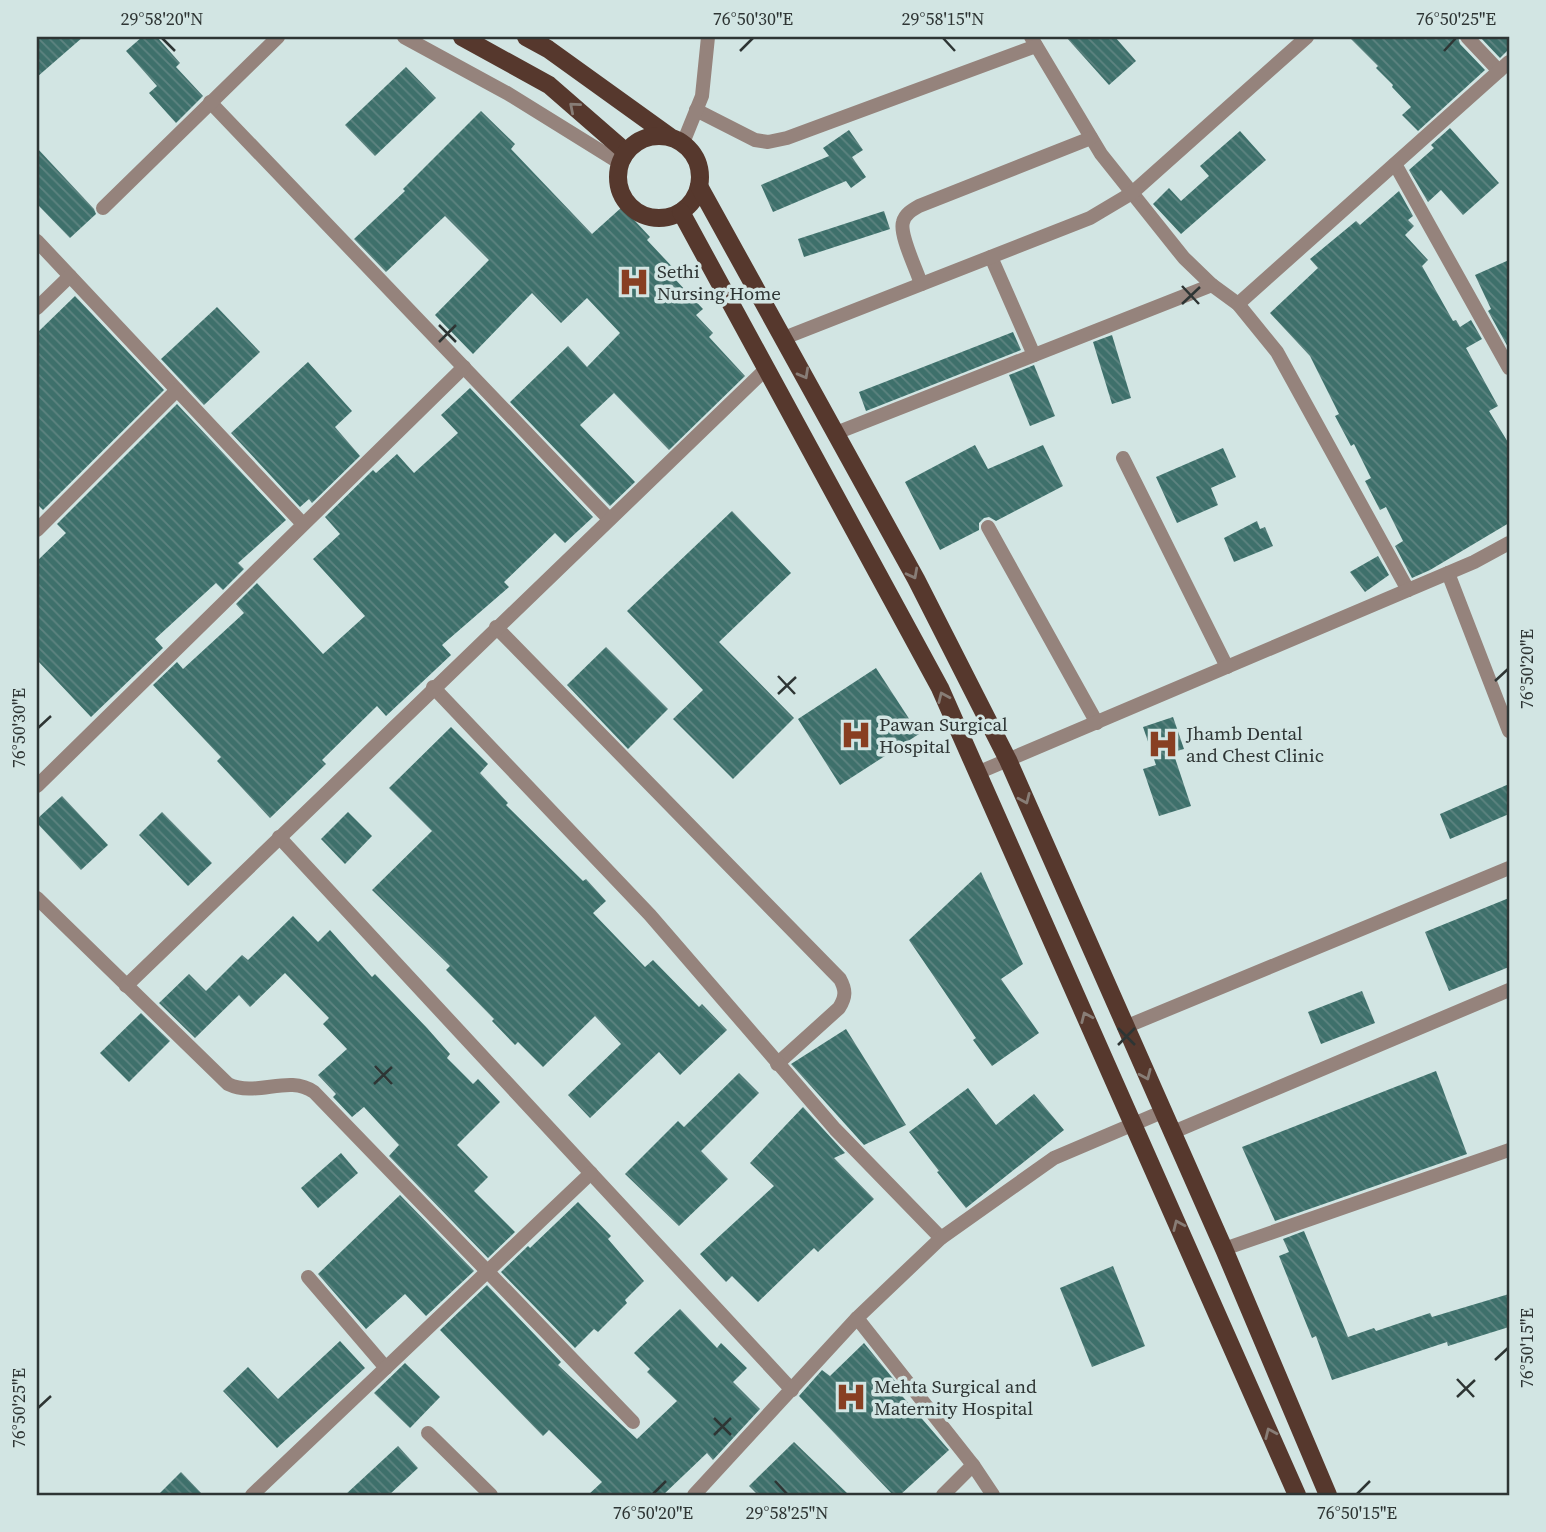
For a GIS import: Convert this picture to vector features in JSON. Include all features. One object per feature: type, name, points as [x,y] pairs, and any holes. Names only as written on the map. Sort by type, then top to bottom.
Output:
[{"type":"main road","points":[[462,37],[549,85],[623,158]]},
{"type":"main road","points":[[526,37],[548,49],[676,140],[694,155],[700,174],[699,186],[693,200],[681,212],[668,217],[650,217],[636,211],[624,198],[619,184],[623,158],[637,142],[652,136],[676,140]]},
{"type":"main road","points":[[699,186],[916,579],[1008,761],[1224,1249],[1328,1495]]},
{"type":"main road","points":[[681,212],[940,688],[1297,1495]]},
{"type":"street","points":[[103,208],[278,37]]},
{"type":"street","points":[[404,37],[623,158]]},
{"type":"street","points":[[676,140],[702,96],[708,37]]},
{"type":"street","points":[[784,338],[1090,218],[1132,193],[1307,37]]},
{"type":"street","points":[[1238,304],[1504,66],[1467,37]]},
{"type":"street","points":[[696,110],[755,140],[768,142],[787,138],[1033,41],[1101,154],[1184,258],[1212,285],[1238,304],[1277,352],[1408,590]]},
{"type":"street","points":[[210,103],[609,519]]},
{"type":"street","points":[[921,284],[902,231],[902,221],[909,212],[1091,138]]},
{"type":"street","points":[[1395,164],[1509,368]]},
{"type":"street","points":[[37,240],[303,524]]},
{"type":"street","points":[[991,257],[1034,355]]},
{"type":"street","points":[[37,308],[70,276]]},
{"type":"street","points":[[836,433],[1212,285]]},
{"type":"street","points":[[37,786],[464,367]]},
{"type":"street","points":[[126,986],[433,687],[767,368]]},
{"type":"street","points":[[37,530],[177,390]]},
{"type":"street","points":[[1123,458],[1227,667]]},
{"type":"street","points":[[988,527],[1097,723]]},
{"type":"street","points":[[977,774],[1475,562],[1509,543]]},
{"type":"street","points":[[1448,573],[1509,731]]},
{"type":"street","points":[[496,628],[839,979],[845,989],[844,1000],[839,1008],[777,1064]]},
{"type":"street","points":[[433,687],[650,915],[835,1129],[941,1238]]},
{"type":"street","points":[[278,837],[792,1390]]},
{"type":"street","points":[[1125,1027],[1509,868]]},
{"type":"street","points":[[37,898],[228,1084],[238,1089],[253,1090],[294,1084],[305,1086],[314,1092],[633,1422]]},
{"type":"street","points":[[1171,1133],[1509,989]]},
{"type":"street","points":[[694,1495],[857,1318],[941,1238],[1054,1158],[1162,1112]]},
{"type":"street","points":[[1224,1249],[1509,1150]]},
{"type":"street","points":[[252,1495],[591,1173]]},
{"type":"street","points":[[308,1277],[386,1368]]},
{"type":"street","points":[[857,1318],[973,1465],[993,1495]]},
{"type":"street","points":[[428,1433],[491,1495]]},
{"type":"street","points":[[943,1495],[973,1465]]},
{"type":"building","points":[[37,37],[83,37],[37,77]]},
{"type":"building","points":[[142,37],[157,37],[180,63],[176,67],[203,96],[176,123],[149,93],[157,86],[126,51]]},
{"type":"building","points":[[1066,37],[1115,37],[1136,61],[1109,85]]},
{"type":"building","points":[[1349,37],[1458,37],[1460,44],[1485,70],[1418,131],[1402,115],[1411,107],[1376,68],[1378,66]]},
{"type":"building","points":[[1480,37],[1509,37],[1509,49],[1500,58]]},
{"type":"building","points":[[406,67],[436,98],[375,156],[345,125]]},
{"type":"building","points":[[481,111],[515,144],[511,149],[592,234],[622,207],[650,237],[647,240],[678,273],[673,277],[703,309],[696,315],[713,333],[709,337],[745,376],[669,450],[614,393],[580,425],[635,482],[610,506],[510,402],[568,346],[587,367],[620,333],[587,298],[561,323],[532,293],[473,354],[435,315],[489,260],[445,216],[386,272],[354,239],[405,191],[403,189]]},
{"type":"building","points":[[1450,128],[1499,183],[1463,215],[1441,190],[1428,202],[1409,170],[1434,148],[1431,145]]},
{"type":"building","points":[[849,130],[863,150],[852,157],[866,177],[851,188],[846,181],[773,212],[761,185],[829,156],[823,148]]},
{"type":"building","points":[[1240,131],[1266,160],[1181,234],[1153,204],[1169,188],[1181,201],[1209,176],[1200,166]]},
{"type":"building","points":[[37,148],[96,214],[70,238],[37,204]]},
{"type":"building","points":[[1399,191],[1413,216],[1408,220],[1414,226],[1405,235],[1428,260],[1422,266],[1453,321],[1456,320],[1460,327],[1471,320],[1482,339],[1466,348],[1498,406],[1489,411],[1509,444],[1509,523],[1412,578],[1395,546],[1403,541],[1386,507],[1380,510],[1365,481],[1371,478],[1354,444],[1351,446],[1335,416],[1339,414],[1310,356],[1270,313],[1318,268],[1310,259],[1356,221],[1360,225]]},
{"type":"building","points":[[884,211],[890,229],[804,257],[798,239]]},
{"type":"building","points":[[1509,260],[1509,349],[1488,311],[1491,309],[1475,275]]},
{"type":"building","points":[[75,296],[164,390],[43,510],[37,504],[37,333]]},
{"type":"building","points":[[217,307],[260,352],[204,405],[161,359]]},
{"type":"building","points":[[1013,332],[1021,350],[866,411],[859,392]]},
{"type":"building","points":[[1112,335],[1131,398],[1112,404],[1093,342]]},
{"type":"building","points":[[308,362],[352,411],[335,427],[360,456],[312,503],[309,499],[300,507],[231,433]]},
{"type":"building","points":[[1034,365],[1055,416],[1030,426],[1009,375]]},
{"type":"building","points":[[470,388],[593,517],[565,543],[555,533],[504,582],[509,587],[442,645],[451,655],[386,716],[377,706],[322,760],[326,764],[270,818],[217,761],[221,757],[153,685],[177,662],[183,669],[244,613],[236,604],[257,583],[323,654],[365,616],[313,559],[340,534],[325,517],[373,470],[376,473],[397,454],[414,473],[458,433],[441,415]]},
{"type":"building","points":[[177,404],[286,520],[238,563],[244,569],[223,590],[216,583],[155,639],[163,648],[91,717],[37,660],[37,561],[66,533],[57,524]]},
{"type":"building","points":[[975,445],[988,469],[1043,445],[1063,486],[996,521],[989,517],[984,518],[979,523],[979,530],[940,550],[905,482]]},
{"type":"building","points":[[1223,448],[1236,477],[1211,488],[1218,505],[1177,523],[1156,477]]},
{"type":"building","points":[[732,511],[791,573],[719,642],[794,718],[733,779],[673,719],[703,690],[627,611]]},
{"type":"building","points":[[1257,521],[1260,529],[1265,527],[1273,546],[1234,562],[1224,538]]},
{"type":"building","points":[[1378,556],[1389,575],[1365,592],[1350,572]]},
{"type":"building","points":[[606,647],[668,709],[628,749],[567,685]]},
{"type":"building","points":[[876,668],[919,734],[840,785],[798,719]]},
{"type":"building","points":[[1173,717],[1184,749],[1173,752],[1191,806],[1159,816],[1143,769],[1156,765],[1143,727]]},
{"type":"building","points":[[451,727],[488,764],[480,773],[508,803],[506,805],[606,901],[593,913],[645,967],[653,960],[699,1007],[702,1004],[727,1030],[680,1075],[659,1052],[590,1118],[568,1095],[621,1044],[595,1016],[543,1067],[518,1042],[515,1045],[492,1021],[494,1019],[446,970],[450,966],[372,890],[432,831],[389,788]]},
{"type":"building","points":[[1509,784],[1509,814],[1450,839],[1440,814]]},
{"type":"building","points":[[62,796],[108,845],[81,870],[37,823],[37,819]]},
{"type":"building","points":[[162,812],[212,863],[188,886],[139,835]]},
{"type":"building","points":[[348,812],[372,836],[345,864],[321,839]]},
{"type":"building","points":[[981,872],[1023,964],[1001,979],[1039,1033],[992,1066],[909,940]]},
{"type":"building","points":[[1509,898],[1509,967],[1449,991],[1425,932]]},
{"type":"building","points":[[293,916],[318,942],[330,930],[372,977],[375,974],[427,1028],[450,1054],[447,1058],[473,1084],[478,1079],[500,1102],[457,1145],[488,1177],[474,1191],[515,1232],[488,1258],[389,1156],[399,1145],[364,1107],[352,1117],[333,1097],[336,1094],[318,1075],[347,1049],[323,1024],[329,1018],[285,973],[250,1007],[239,995],[195,1038],[159,1003],[189,974],[206,991],[242,955],[248,960]]},
{"type":"building","points":[[1362,991],[1375,1023],[1321,1044],[1308,1012]]},
{"type":"building","points":[[141,1013],[170,1041],[129,1082],[100,1053]]},
{"type":"building","points":[[846,1029],[906,1125],[864,1145],[791,1064]]},
{"type":"building","points":[[1436,1071],[1467,1154],[1275,1221],[1242,1147]]},
{"type":"building","points":[[739,1073],[759,1093],[701,1151],[728,1179],[679,1226],[625,1174],[678,1121],[684,1127]]},
{"type":"building","points":[[968,1088],[996,1125],[1034,1094],[1064,1130],[966,1208],[909,1132]]},
{"type":"building","points":[[803,1107],[845,1153],[834,1158],[874,1199],[818,1252],[814,1248],[758,1302],[732,1276],[726,1282],[700,1254],[774,1186],[750,1163]]},
{"type":"building","points":[[341,1153],[358,1173],[318,1208],[301,1188]]},
{"type":"building","points":[[400,1195],[474,1271],[426,1316],[405,1294],[366,1329],[318,1274]]},
{"type":"building","points":[[578,1202],[611,1236],[608,1239],[644,1281],[625,1300],[627,1303],[598,1332],[594,1329],[575,1348],[501,1272]]},
{"type":"building","points":[[1304,1231],[1348,1337],[1374,1328],[1376,1331],[1430,1313],[1432,1317],[1509,1294],[1509,1327],[1448,1346],[1447,1342],[1332,1380],[1316,1336],[1312,1338],[1279,1256],[1289,1252],[1283,1239]]},
{"type":"building","points":[[1113,1266],[1145,1346],[1092,1367],[1060,1288]]},
{"type":"building","points":[[487,1285],[561,1362],[558,1365],[637,1439],[677,1401],[647,1372],[650,1369],[634,1353],[680,1309],[717,1348],[721,1343],[747,1368],[733,1382],[760,1409],[713,1460],[707,1453],[663,1495],[588,1495],[602,1482],[549,1430],[543,1436],[440,1330]]},
{"type":"building","points":[[340,1341],[365,1368],[277,1448],[223,1391],[248,1367],[278,1399]]},
{"type":"building","points":[[864,1343],[900,1387],[897,1390],[949,1450],[900,1495],[893,1495],[799,1396],[822,1370],[830,1376]]},
{"type":"building","points":[[405,1363],[440,1397],[410,1428],[374,1393]]},
{"type":"building","points":[[794,1442],[849,1495],[758,1495],[749,1486]]},
{"type":"building","points":[[398,1446],[418,1468],[389,1495],[345,1495]]},
{"type":"building","points":[[181,1472],[203,1495],[158,1495]]},
{"type":"place","name":"Sethi Nursing Home","points":[[634,282]]},
{"type":"place","name":"Pawan Surgical Hospital","points":[[856,735]]},
{"type":"place","name":"Jhamb Dental and Chest Clinic","points":[[1163,744]]},
{"type":"place","name":"Mehta Surgical and Maternity Hospital","points":[[851,1397]]}]
